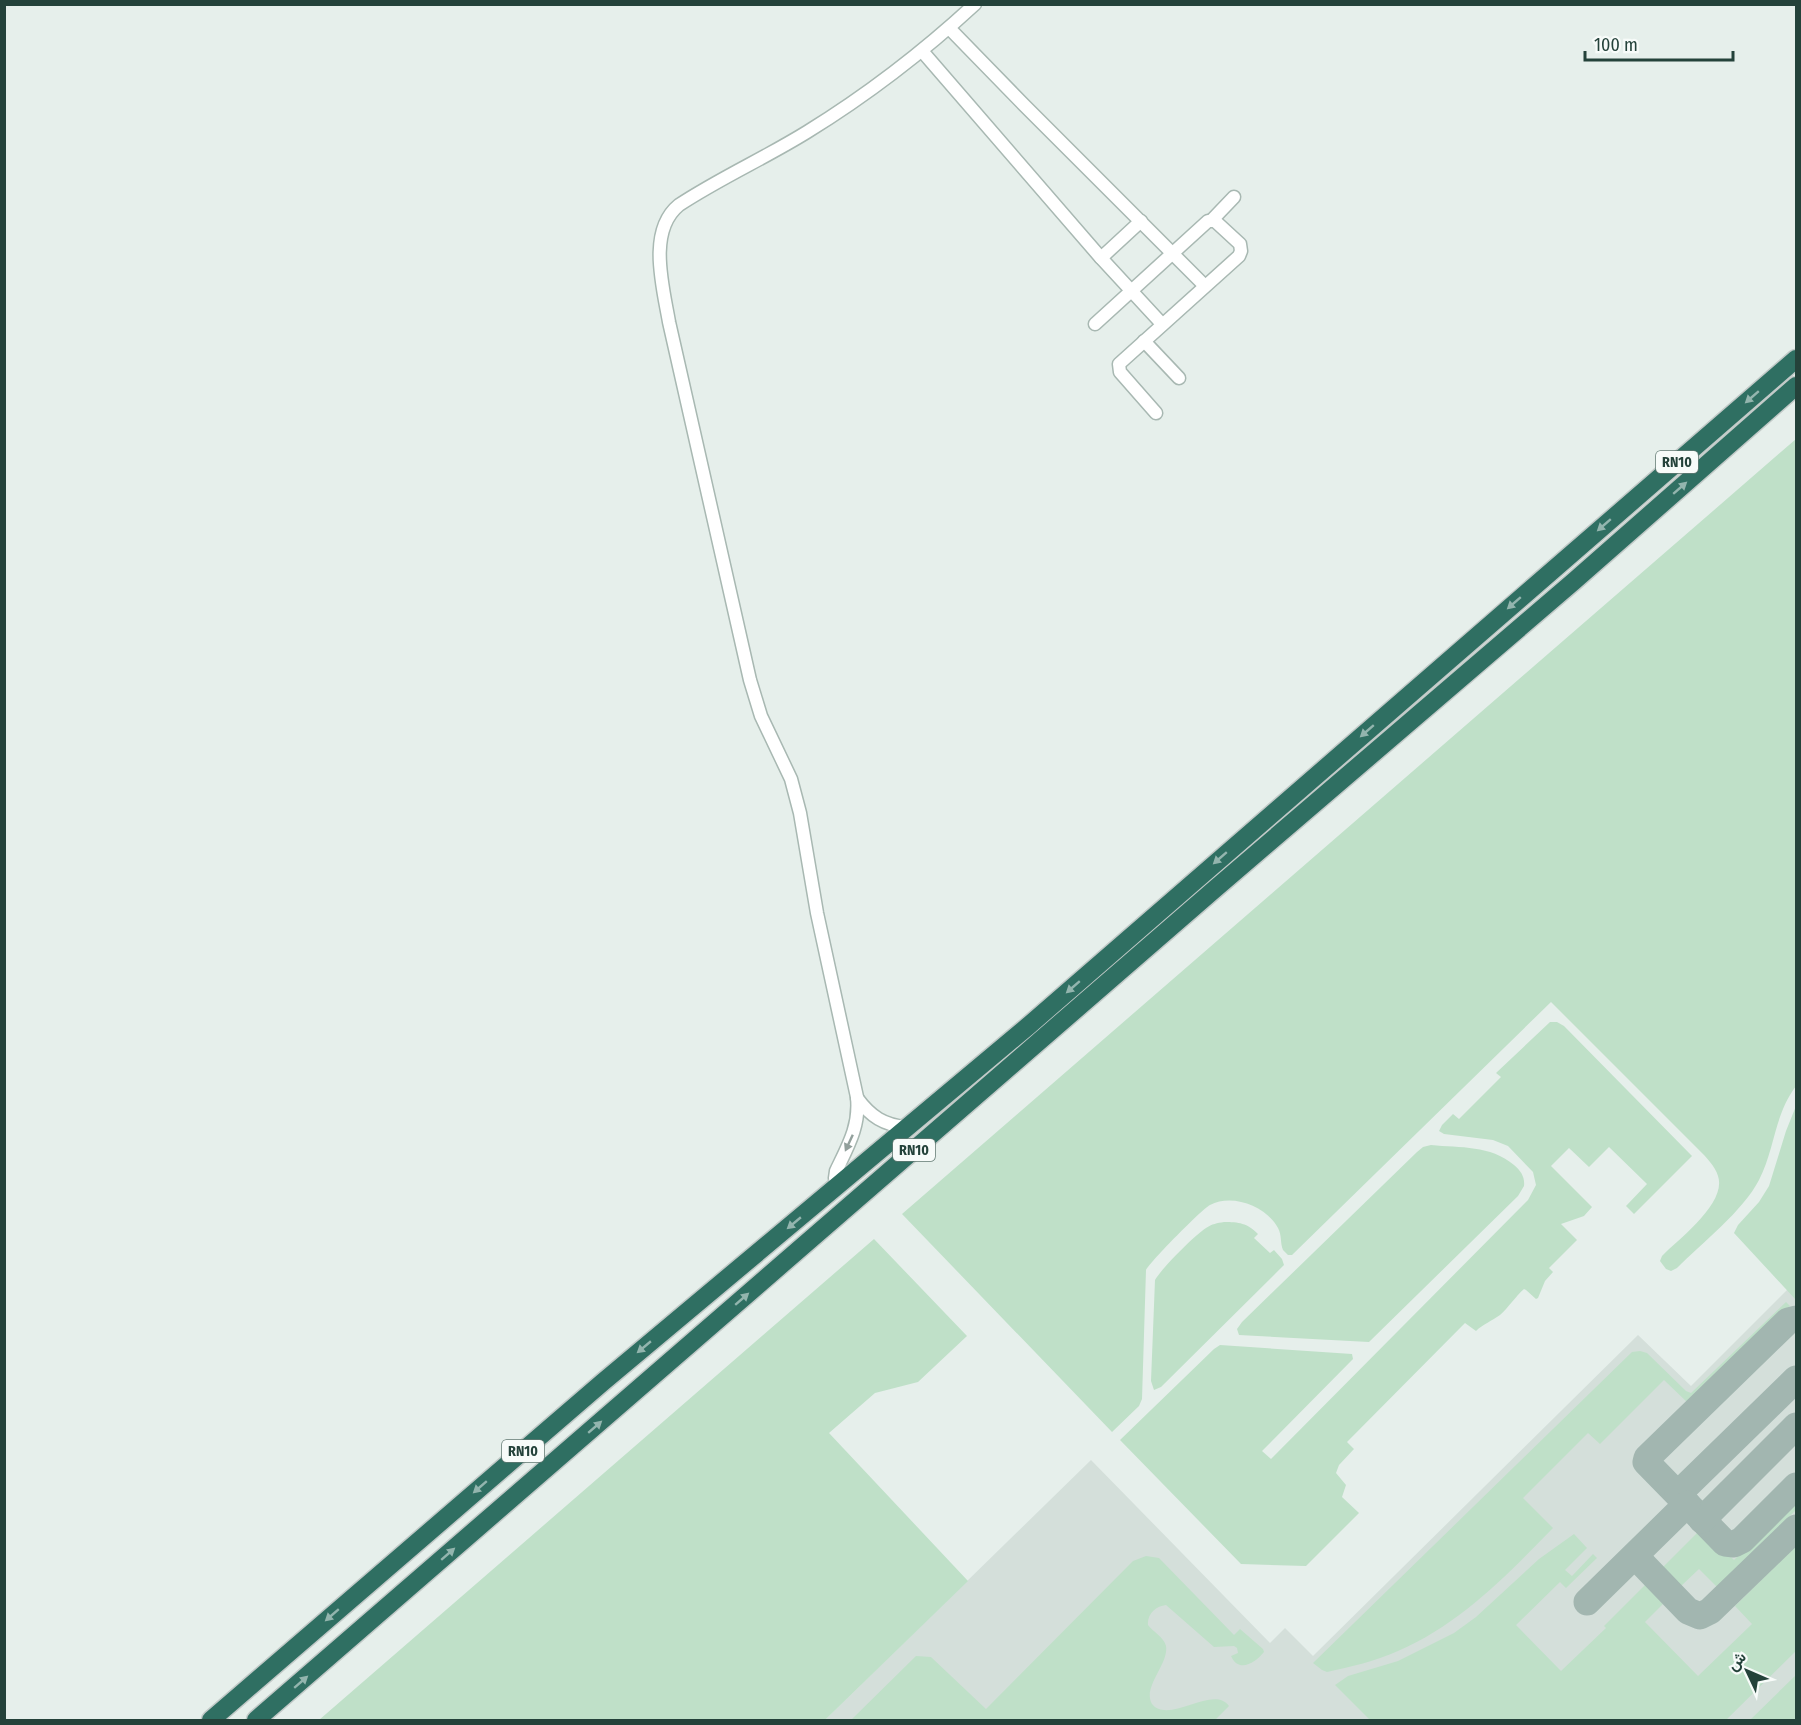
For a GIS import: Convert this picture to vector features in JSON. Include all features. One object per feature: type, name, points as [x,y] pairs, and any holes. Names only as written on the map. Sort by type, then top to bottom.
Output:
[{"type":"highway","name":"RN10","points":[[211,1720],[603,1382],[1027,1027],[1797,359]]},
{"type":"highway","name":"RN10","points":[[256,1720],[1797,386]]},
{"type":"highway","points":[[1558,564],[1573,582]]},
{"type":"highway","points":[[839,1185],[854,1202]]},
{"type":"street","points":[[839,1185],[835,1178],[836,1171],[855,1130],[858,1111],[857,1097],[817,913],[800,813],[788,771],[760,716],[750,680],[669,322],[660,249],[666,223],[671,213],[679,205],[808,132],[878,85],[922,51],[975,4]]},
{"type":"street","points":[[949,28],[1204,285]]},
{"type":"street","points":[[922,51],[1130,291],[1162,324]]},
{"type":"street","points":[[1095,324],[1208,220],[1212,220],[1234,197]]},
{"type":"street","points":[[1156,413],[1120,372],[1119,363],[1239,256],[1240,244],[1212,220]]},
{"type":"street","points":[[1101,258],[1141,221]]},
{"type":"street","points":[[1144,340],[1179,378]]},
{"type":"street","points":[[857,1097],[867,1111],[880,1121],[906,1127]]},
{"type":"shaded area","points":[[1796,1281],[1796,1720],[825,1720],[1091,1460],[1270,1643],[1285,1628],[1313,1656],[1638,1335],[1691,1386]]},
{"type":"green space","points":[[1796,439],[1796,1086],[1783,1109],[1764,1168],[1752,1192],[1733,1215],[1677,1268],[1671,1271],[1666,1269],[1660,1261],[1662,1256],[1690,1230],[1716,1197],[1719,1186],[1717,1172],[1702,1153],[1551,1002],[1292,1255],[1288,1255],[1283,1250],[1279,1231],[1273,1220],[1258,1208],[1239,1201],[1210,1205],[1187,1225],[1146,1270],[1142,1399],[1139,1406],[1112,1432],[902,1214]]},
{"type":"green space","points":[[1550,1022],[1557,1022],[1564,1026],[1692,1156],[1634,1214],[1626,1206],[1647,1184],[1609,1147],[1589,1167],[1569,1148],[1551,1166],[1592,1207],[1584,1216],[1561,1224],[1577,1240],[1549,1268],[1553,1272],[1545,1281],[1538,1298],[1536,1299],[1524,1289],[1500,1315],[1476,1331],[1465,1323],[1347,1442],[1354,1449],[1339,1465],[1336,1473],[1346,1485],[1342,1497],[1359,1513],[1306,1566],[1241,1564],[1120,1440],[1220,1345],[1352,1354],[1353,1359],[1262,1451],[1271,1459],[1528,1200],[1536,1185],[1533,1172],[1508,1146],[1493,1140],[1444,1134],[1439,1131],[1453,1114],[1459,1119],[1501,1077],[1496,1073]]},
{"type":"green space","points":[[1796,1106],[1796,1300],[1734,1233],[1769,1186]]},
{"type":"green space","points":[[1431,1145],[1475,1149],[1495,1154],[1519,1170],[1524,1186],[1518,1196],[1369,1342],[1239,1335],[1237,1329],[1242,1322],[1417,1152]]},
{"type":"green space","points":[[1224,1222],[1250,1227],[1258,1234],[1254,1238],[1270,1253],[1274,1250],[1284,1265],[1161,1387],[1154,1390],[1151,1381],[1155,1280],[1201,1232],[1212,1225]]},
{"type":"green space","points":[[874,1239],[967,1336],[918,1382],[875,1393],[829,1433],[968,1581],[825,1720],[319,1720]]},
{"type":"green space","points":[[1786,1302],[1790,1306],[1689,1404],[1664,1380],[1600,1444],[1588,1433],[1523,1498],[1553,1528],[1500,1581],[1462,1613],[1421,1640],[1381,1658],[1327,1672],[1313,1663],[1632,1352],[1647,1353],[1686,1391],[1691,1393]]},
{"type":"green space","points":[[1796,1498],[1796,1510],[1718,1588],[1699,1569],[1680,1587],[1662,1568],[1702,1528],[1734,1560]]},
{"type":"green space","points":[[1574,1534],[1587,1548],[1565,1570],[1572,1576],[1593,1554],[1597,1558],[1566,1588],[1560,1582],[1516,1625],[1561,1671],[1606,1628],[1604,1626],[1645,1585],[1663,1604],[1645,1622],[1698,1676],[1752,1624],[1735,1606],[1796,1546],[1796,1651],[1726,1720],[1370,1720],[1335,1685],[1348,1676],[1398,1661],[1454,1633],[1476,1617],[1539,1559]]},
{"type":"green space","points":[[1146,1556],[1159,1558],[1234,1635],[1240,1629],[1263,1649],[1264,1652],[1252,1662],[1238,1664],[1231,1656],[1238,1653],[1237,1648],[1234,1646],[1214,1647],[1166,1605],[1151,1614],[1148,1625],[1166,1646],[1164,1660],[1150,1690],[1152,1704],[1160,1709],[1169,1710],[1202,1701],[1222,1700],[1229,1706],[1215,1720],[851,1720],[916,1656],[931,1657],[986,1709],[1133,1561]]},
{"type":"green space","points":[[1796,1675],[1796,1720],[1750,1720]]},
{"type":"taxiway","points":[[1796,1319],[1788,1321],[1647,1458],[1646,1462],[1725,1543],[1734,1544],[1742,1540],[1796,1486]]},
{"type":"taxiway","points":[[1678,1494],[1796,1379]]},
{"type":"taxiway","points":[[1702,1520],[1796,1426]]},
{"type":"taxiway","points":[[1587,1602],[1687,1504]]},
{"type":"taxiway","points":[[1635,1556],[1688,1611],[1700,1616],[1710,1611],[1796,1528]]}]
